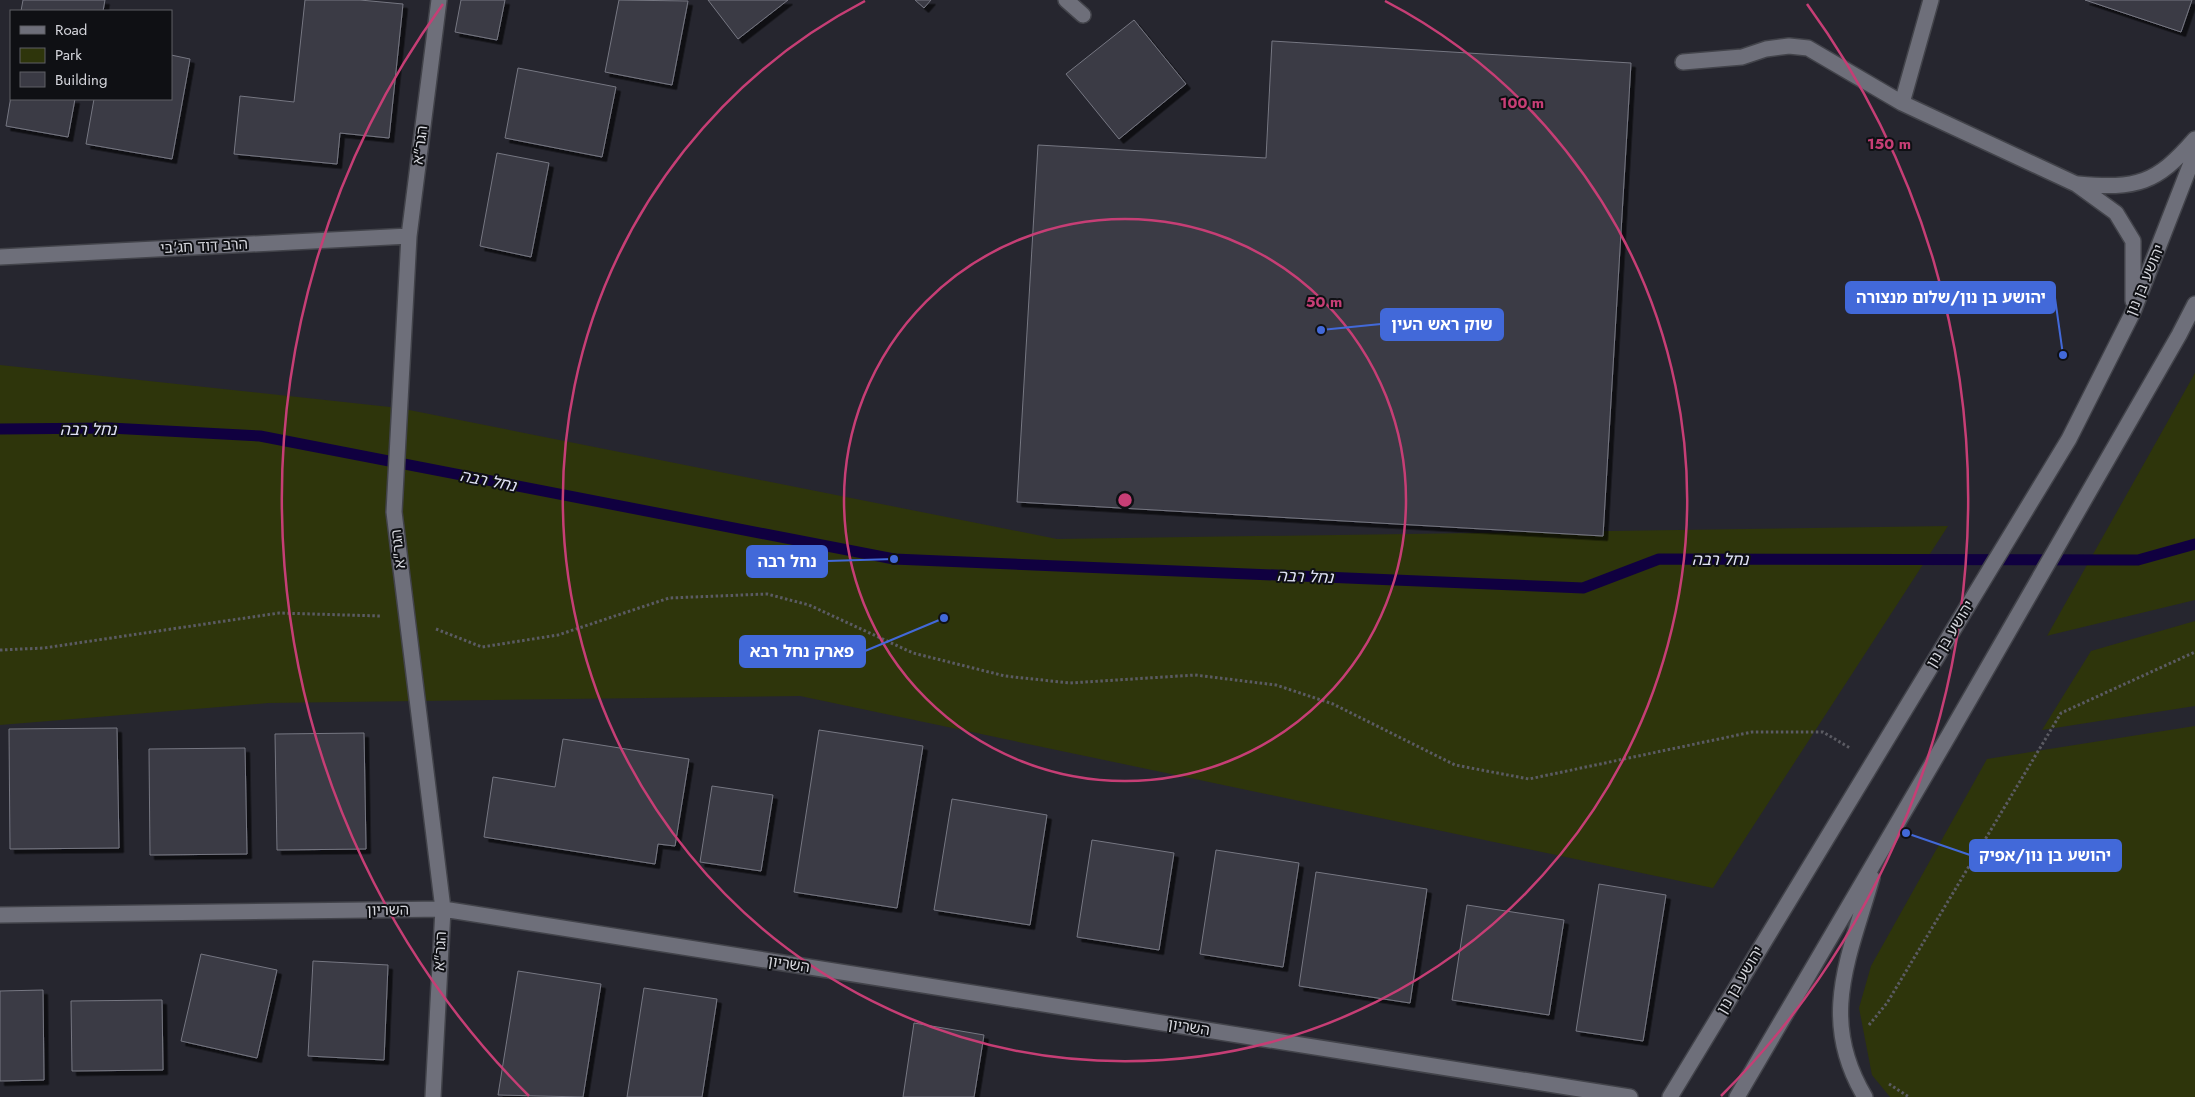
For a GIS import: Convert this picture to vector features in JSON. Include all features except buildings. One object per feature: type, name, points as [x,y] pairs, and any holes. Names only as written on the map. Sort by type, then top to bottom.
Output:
[{"type":"street","name":"הגר\"א","points":[[433,1097],[443,909],[394,512],[409,236],[439,0]]},
{"type":"street","points":[[1066,0],[1082,16]]},
{"type":"street","points":[[1902,103],[1931,0]]},
{"type":"street","points":[[1683,62],[1742,57],[1766,49],[1789,46],[1808,48],[1902,103],[2076,184],[2116,213],[2133,240],[2133,312]]},
{"type":"street","points":[[2076,184],[2115,187],[2161,173],[2195,139]]},
{"type":"street","name":"יהושע בן נון","points":[[1670,1097],[1955,624],[2069,439],[2133,312],[2195,152]]},
{"type":"street","name":"הרב דוד חג'בי","points":[[0,257],[409,236]]},
{"type":"street","points":[[1737,1097],[1879,856],[2179,336],[2195,304]]},
{"type":"street","points":[[1865,1097],[1854,1078],[1845,1055],[1840,1030],[1842,993],[1879,856]]},
{"type":"street","name":"השריון","points":[[0,915],[443,909],[1630,1097]]},
{"type":"street","name":"השריון","points":[[1572,1088],[1587,1097]]},
{"type":"path","points":[[0,650],[44,648],[279,614],[406,616],[482,647],[558,635],[669,598],[767,594],[809,605],[913,653],[1005,676],[1070,683],[1195,675],[1276,685],[1333,704],[1456,765],[1529,780],[1752,732],[1823,732],[1873,760]]},
{"type":"path","points":[[1845,1055],[1887,1003],[2061,713],[2195,652]]},
{"type":"green space","points":[[0,365],[399,408],[1057,539],[1948,526],[1713,888],[800,696],[268,703],[0,725]]},
{"type":"green space","points":[[2195,373],[2195,600],[2047,636]]},
{"type":"green space","points":[[2195,621],[2195,706],[2042,730],[2091,651]]},
{"type":"green space","points":[[2195,726],[2195,1097],[1890,1097],[1872,1075],[1859,1008],[1871,966],[1987,759]]},
{"type":"waterway","name":"נחל רבה","points":[[0,429],[110,428],[260,436],[894,559],[1583,588],[1659,559],[2138,560],[2195,544]]},
{"type":"place","name":"שוק ראש העין","points":[[1321,330]]},
{"type":"place","name":"יהושע בן נון/שלום מנצורה","points":[[2063,355]]},
{"type":"place","name":"נחל רבה","points":[[894,559]]},
{"type":"place","name":"פארק נחל רבא","points":[[944,618]]},
{"type":"place","name":"יהושע בן נון/אפיק","points":[[1906,833]]}]
